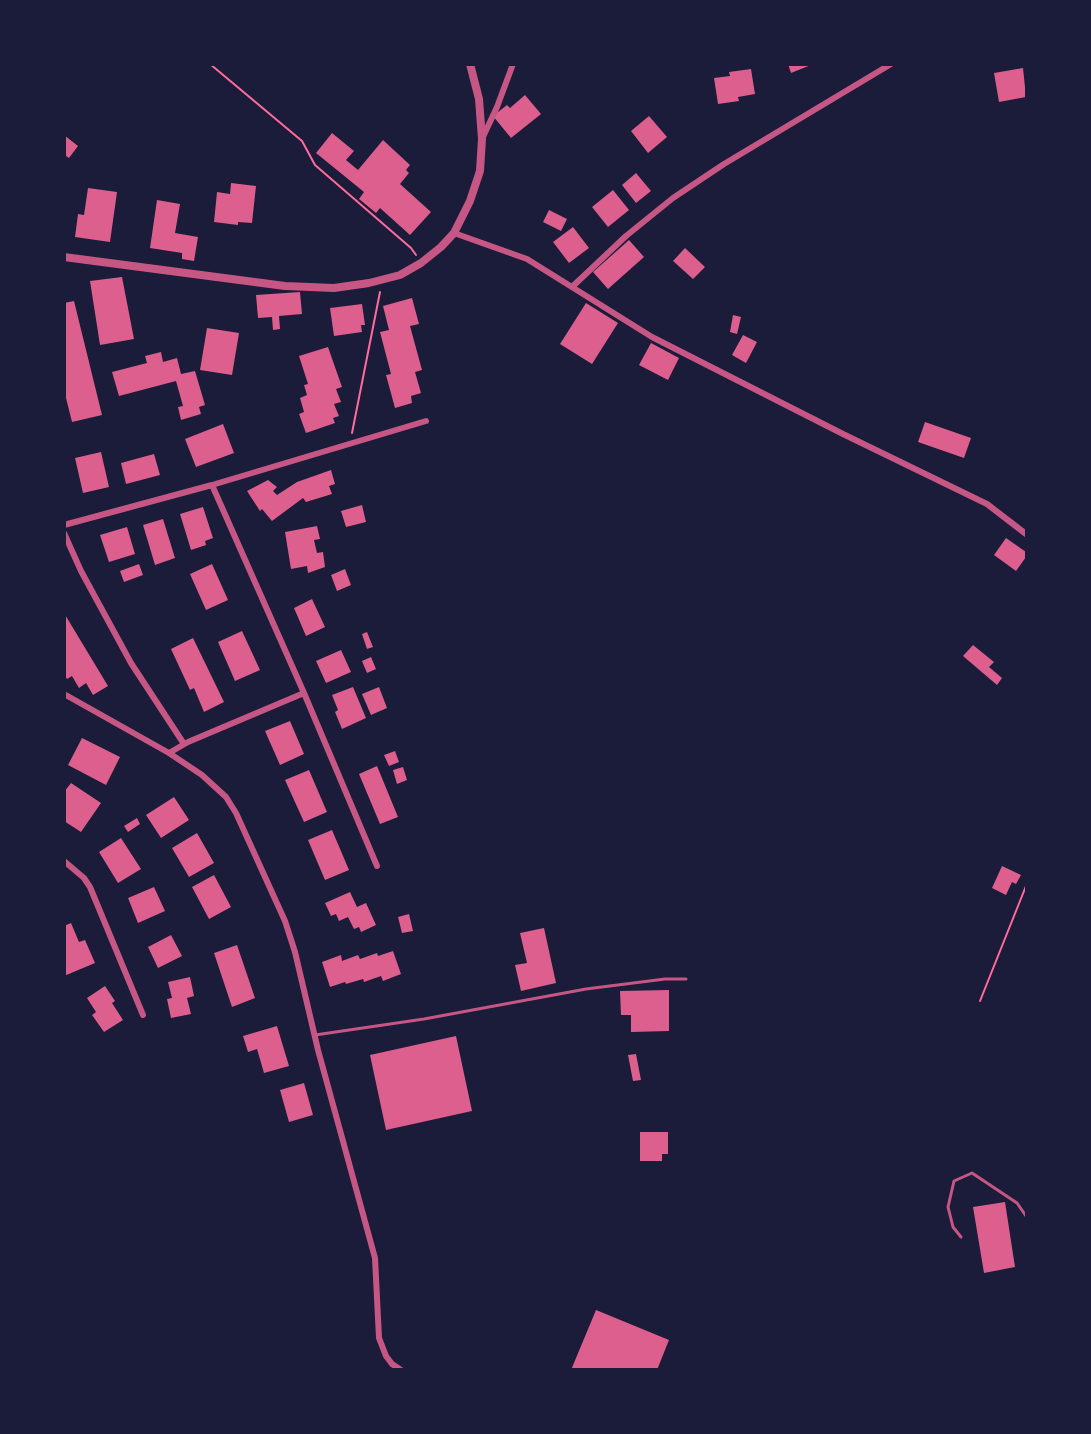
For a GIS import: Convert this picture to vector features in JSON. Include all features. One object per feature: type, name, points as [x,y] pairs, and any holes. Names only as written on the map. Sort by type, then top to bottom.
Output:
[{"type":"street","points":[[64,257],[285,285],[334,288],[400,275],[441,247],[454,232],[470,201],[480,171],[482,139],[479,99],[470,64]]},
{"type":"street","points":[[482,139],[513,64]]},
{"type":"street","points":[[572,287],[626,236],[673,198],[724,164],[891,64]]},
{"type":"street","points":[[454,232],[527,258],[652,337],[843,435],[987,504],[1026,534]]},
{"type":"street","points":[[64,525],[212,485],[426,421]]},
{"type":"street","points":[[212,485],[377,866]]},
{"type":"street","points":[[64,533],[81,571],[131,663],[184,744]]},
{"type":"street","points":[[169,753],[184,744],[304,693]]},
{"type":"street","points":[[64,694],[169,753],[215,785],[236,813],[285,921],[295,952],[375,1258],[379,1338],[386,1356],[401,1370]]},
{"type":"street","points":[[64,861],[84,878],[90,887],[143,1015]]},
{"type":"lane","points":[[315,1035],[413,1021],[586,990],[665,979],[686,979]]},
{"type":"lane","points":[[961,1237],[953,1227],[948,1207],[954,1181],[972,1173],[1017,1203],[1026,1216]]},
{"type":"path","points":[[210,64],[302,141],[315,165],[411,248],[420,263]]},
{"type":"path","points":[[350,444],[382,280]]},
{"type":"path","points":[[980,1001],[1026,886]]},
{"type":"building","points":[[788,64],[811,64],[811,65],[791,73]]},
{"type":"building","points":[[1023,68],[1026,97],[999,102],[994,73]]},
{"type":"building","points":[[751,69],[755,94],[738,97],[739,101],[718,104],[714,78],[730,76],[729,72]]},
{"type":"building","points":[[525,95],[541,114],[511,138],[493,116],[507,105],[510,108]]},
{"type":"building","points":[[649,116],[667,137],[648,153],[631,131]]},
{"type":"building","points":[[332,133],[354,151],[346,160],[358,170],[383,140],[410,165],[406,170],[409,173],[400,184],[431,212],[410,235],[380,208],[376,213],[359,199],[364,192],[316,153]]},
{"type":"building","points":[[64,135],[78,146],[69,158],[66,156],[64,158]]},
{"type":"building","points":[[636,173],[651,191],[636,203],[622,185]]},
{"type":"building","points":[[231,183],[256,186],[252,223],[238,222],[238,225],[214,222],[217,192],[230,194]]},
{"type":"building","points":[[88,188],[117,192],[110,242],[75,237],[78,214],[84,215]]},
{"type":"building","points":[[613,190],[629,210],[608,227],[592,207]]},
{"type":"building","points":[[157,200],[180,204],[175,233],[198,237],[194,261],[182,259],[182,253],[150,248]]},
{"type":"building","points":[[549,210],[567,219],[561,231],[543,222]]},
{"type":"building","points":[[573,227],[589,248],[569,263],[553,242]]},
{"type":"building","points":[[629,240],[644,257],[608,289],[593,272]]},
{"type":"building","points":[[685,248],[705,267],[693,279],[673,261]]},
{"type":"building","points":[[122,277],[134,339],[100,345],[90,281]]},
{"type":"building","points":[[300,292],[302,314],[279,316],[280,329],[273,330],[272,317],[258,318],[256,295]]},
{"type":"building","points":[[412,298],[419,324],[410,326],[422,370],[415,372],[421,393],[411,396],[412,403],[395,408],[386,375],[391,374],[380,332],[389,330],[383,306]]},
{"type":"building","points":[[74,301],[102,415],[72,422],[64,390],[64,303]]},
{"type":"building","points":[[586,303],[618,323],[592,364],[560,344]]},
{"type":"building","points":[[362,304],[365,325],[361,325],[362,332],[334,336],[330,308]]},
{"type":"building","points":[[733,315],[741,317],[737,334],[730,332]]},
{"type":"building","points":[[207,328],[239,333],[232,375],[200,370]]},
{"type":"building","points":[[743,335],[757,342],[746,363],[732,355]]},
{"type":"building","points":[[651,343],[679,358],[668,380],[639,365]]},
{"type":"building","points":[[328,347],[342,387],[336,389],[341,402],[334,404],[339,416],[333,418],[335,423],[306,433],[299,414],[304,412],[300,398],[307,395],[304,385],[308,384],[299,356]]},
{"type":"building","points":[[161,352],[163,362],[177,358],[181,374],[195,371],[205,405],[199,407],[201,414],[181,420],[178,407],[183,406],[176,381],[119,396],[112,372],[147,363],[145,356]]},
{"type":"building","points":[[925,422],[971,438],[964,458],[918,442]]},
{"type":"building","points":[[223,424],[234,453],[196,467],[185,439]]},
{"type":"building","points":[[101,452],[109,487],[83,493],[75,458]]},
{"type":"building","points":[[154,454],[160,475],[126,484],[121,463]]},
{"type":"building","points":[[331,470],[335,484],[329,486],[332,494],[306,502],[303,498],[272,521],[262,509],[260,511],[247,491],[268,480],[277,487],[273,491],[277,495],[297,482]]},
{"type":"building","points":[[362,505],[366,522],[346,527],[341,511]]},
{"type":"building","points":[[203,507],[213,538],[205,541],[206,545],[191,550],[180,514]]},
{"type":"building","points":[[163,519],[175,558],[155,565],[143,525]]},
{"type":"building","points":[[317,526],[320,539],[314,540],[317,553],[323,552],[325,567],[308,573],[307,566],[291,569],[285,532]]},
{"type":"building","points":[[127,527],[135,554],[109,562],[100,535]]},
{"type":"building","points":[[1006,538],[1026,552],[1026,557],[1016,571],[994,555]]},
{"type":"building","points":[[139,564],[143,575],[124,582],[120,571]]},
{"type":"building","points":[[212,564],[228,600],[206,610],[190,574]]},
{"type":"building","points":[[345,569],[351,585],[337,591],[331,575]]},
{"type":"building","points":[[312,599],[325,627],[306,636],[294,608]]},
{"type":"building","points":[[64,613],[108,686],[93,695],[86,683],[79,688],[72,676],[67,679],[64,675]]},
{"type":"building","points":[[242,631],[260,670],[235,681],[218,642]]},
{"type":"building","points":[[367,632],[373,647],[367,649],[362,634]]},
{"type":"building","points":[[193,638],[224,702],[204,712],[194,688],[190,690],[171,649]]},
{"type":"building","points":[[973,645],[994,662],[989,667],[1002,678],[997,685],[963,656]]},
{"type":"building","points":[[341,650],[351,672],[326,683],[316,661]]},
{"type":"building","points":[[371,657],[376,669],[367,673],[362,661]]},
{"type":"building","points":[[353,687],[366,718],[342,729],[335,712],[338,710],[332,695]]},
{"type":"building","points":[[379,687],[387,708],[371,715],[362,694]]},
{"type":"building","points":[[290,721],[304,754],[280,765],[265,731]]},
{"type":"building","points":[[82,738],[120,757],[106,785],[68,765]]},
{"type":"building","points":[[395,751],[399,762],[389,766],[384,755]]},
{"type":"building","points":[[377,766],[398,817],[380,824],[359,774]]},
{"type":"building","points":[[403,767],[407,780],[397,784],[393,770]]},
{"type":"building","points":[[309,770],[327,812],[304,822],[285,780]]},
{"type":"building","points":[[71,783],[101,803],[81,832],[64,821],[64,792]]},
{"type":"building","points":[[174,797],[189,820],[161,838],[146,815]]},
{"type":"building","points":[[137,818],[140,824],[128,832],[124,826]]},
{"type":"building","points":[[332,830],[349,870],[325,880],[308,840]]},
{"type":"building","points":[[197,833],[214,863],[189,877],[172,848]]},
{"type":"building","points":[[121,838],[141,869],[118,883],[99,852]]},
{"type":"building","points":[[1002,866],[1021,875],[1016,884],[1012,882],[1006,895],[992,888]]},
{"type":"building","points":[[214,875],[231,907],[209,919],[192,887]]},
{"type":"building","points":[[154,887],[165,911],[138,923],[128,898]]},
{"type":"building","points":[[350,892],[357,907],[366,903],[376,925],[361,932],[359,927],[354,929],[348,917],[339,921],[336,914],[331,916],[325,903]]},
{"type":"building","points":[[409,914],[413,931],[402,933],[398,917]]},
{"type":"building","points":[[71,923],[79,942],[85,940],[95,963],[64,976],[64,926]]},
{"type":"building","points":[[544,928],[556,983],[521,991],[515,965],[527,963],[520,933]]},
{"type":"building","points":[[171,935],[182,956],[158,968],[148,947]]},
{"type":"building","points":[[237,945],[255,998],[232,1007],[214,953]]},
{"type":"building","points":[[393,951],[401,974],[383,981],[381,976],[364,982],[363,979],[330,987],[322,962],[341,955],[342,961],[358,955],[360,959],[377,953],[378,956]]},
{"type":"building","points":[[190,977],[194,996],[187,998],[191,1014],[171,1018],[167,999],[172,998],[168,982]]},
{"type":"building","points":[[105,986],[115,1001],[112,1003],[123,1020],[104,1032],[92,1015],[96,1012],[87,998]]},
{"type":"building","points":[[669,990],[669,1031],[631,1032],[631,1015],[621,1015],[620,991]]},
{"type":"building","points":[[277,1026],[289,1066],[264,1073],[257,1049],[248,1052],[243,1036]]},
{"type":"building","points":[[456,1036],[472,1111],[386,1130],[370,1055]]},
{"type":"building","points":[[636,1054],[641,1080],[633,1081],[628,1055]]},
{"type":"building","points":[[304,1083],[313,1115],[289,1122],[280,1090]]},
{"type":"building","points":[[640,1132],[668,1132],[668,1154],[662,1154],[662,1161],[640,1161]]},
{"type":"building","points":[[1005,1202],[1015,1267],[984,1273],[973,1207]]},
{"type":"building","points":[[596,1310],[669,1340],[657,1370],[571,1370]]}]
